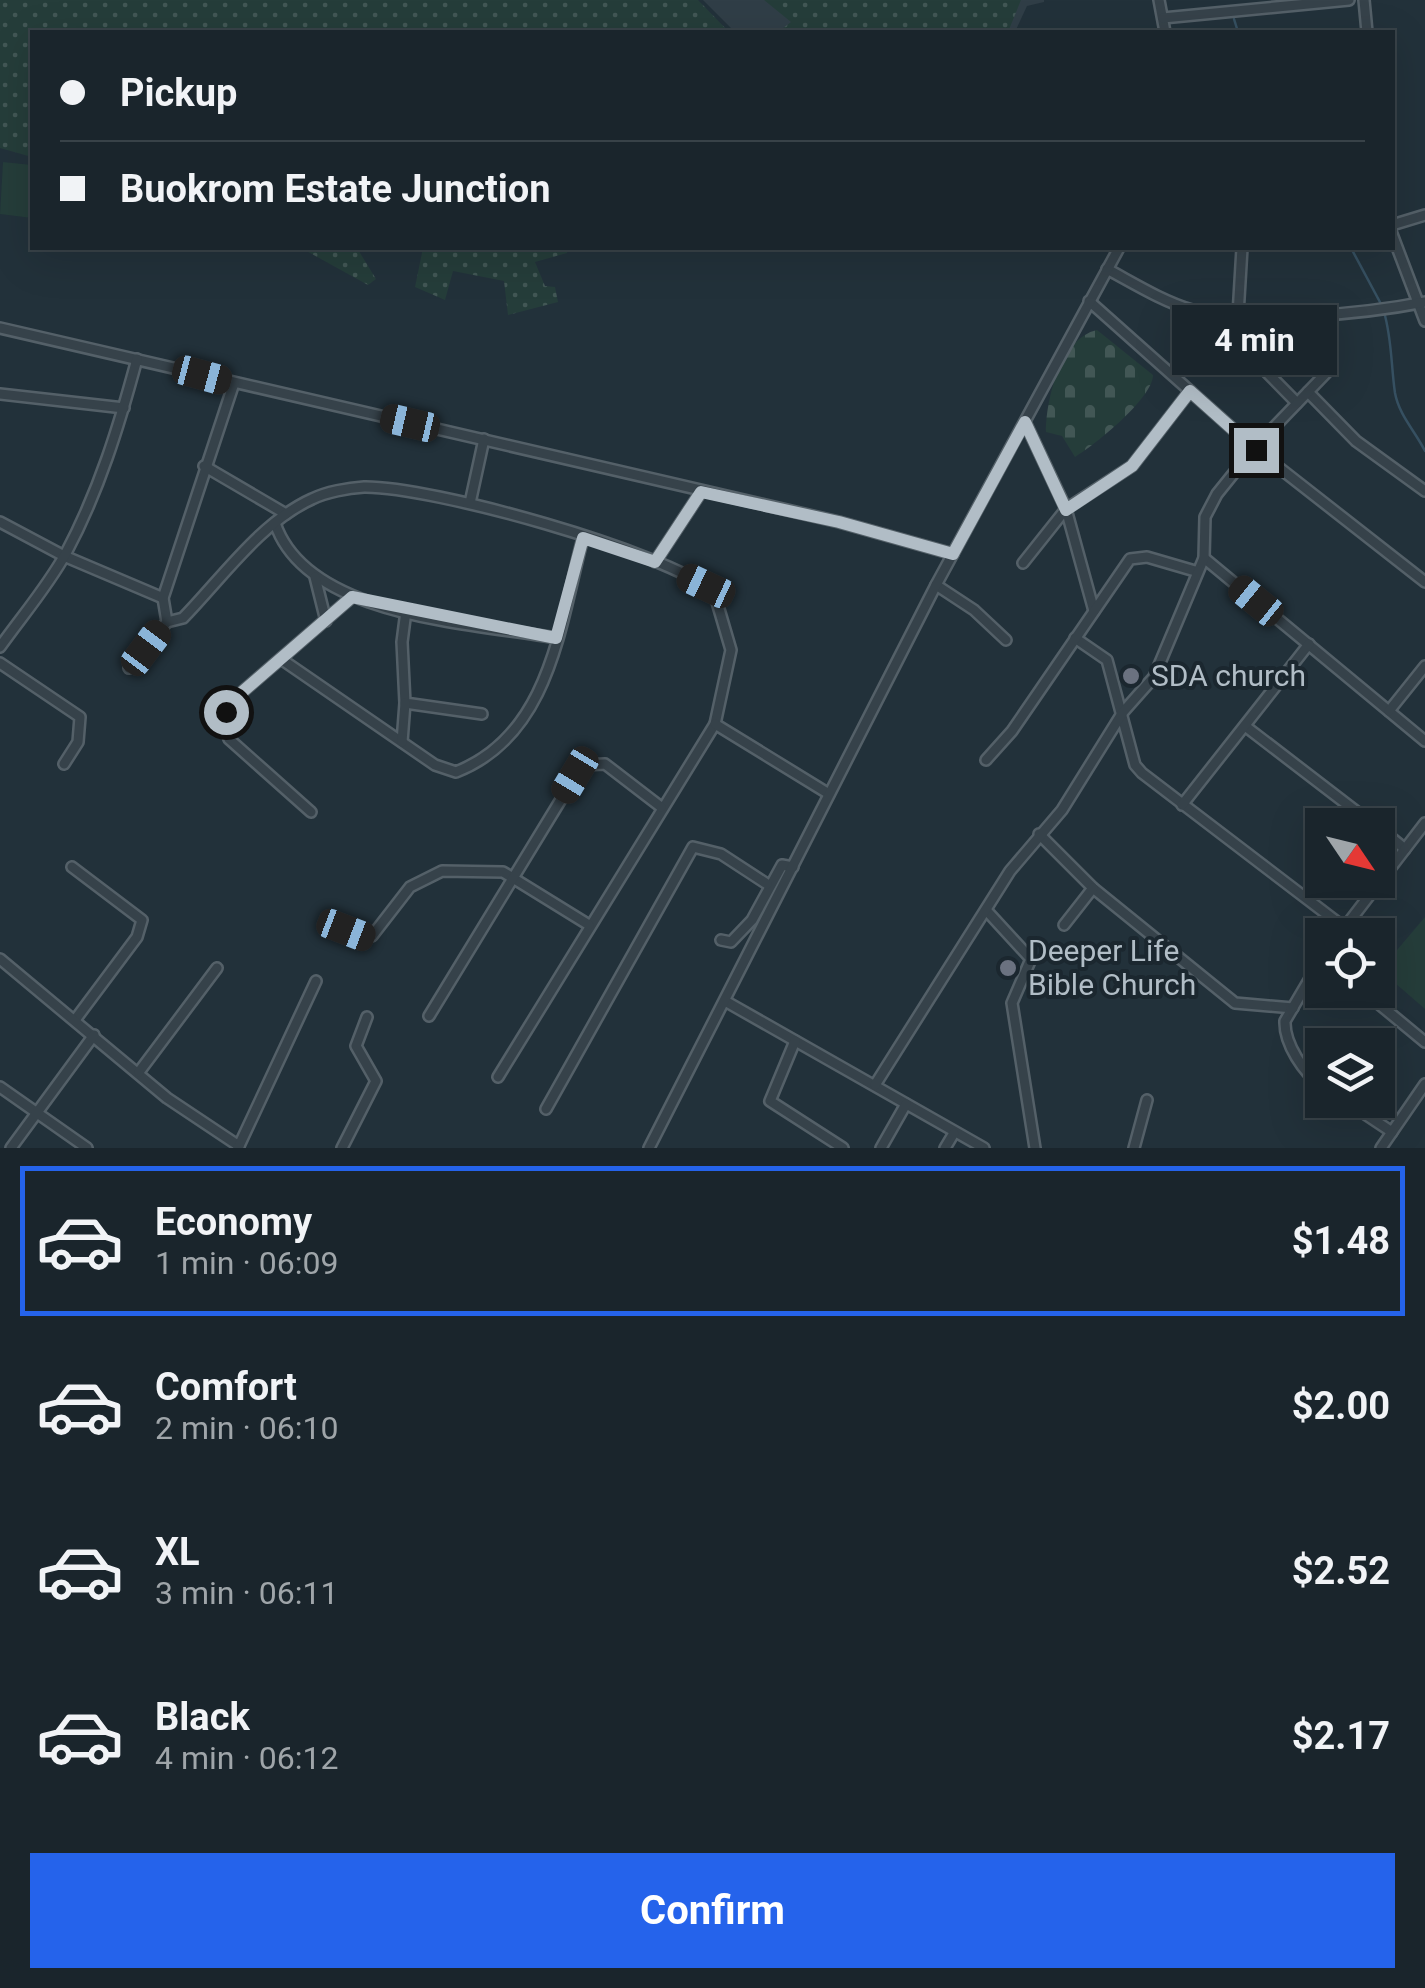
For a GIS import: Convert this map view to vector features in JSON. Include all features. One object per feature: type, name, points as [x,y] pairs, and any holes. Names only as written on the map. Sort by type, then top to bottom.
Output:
[{"type":"street","points":[[1159,0],[1165,30]]},
{"type":"street","points":[[1163,18],[1269,4],[1349,0]]},
{"type":"street","points":[[1364,0],[1367,30]]},
{"type":"street","points":[[1395,224],[1425,214]]},
{"type":"street","points":[[1395,241],[1422,302],[1425,321]]},
{"type":"street","points":[[649,1148],[936,585],[1118,250]]},
{"type":"street","points":[[1238,315],[1242,250]]},
{"type":"street","points":[[1108,269],[1194,310],[1238,315],[1374,310],[1422,302]]},
{"type":"street","points":[[1089,300],[1254,448],[1425,582]]},
{"type":"street","points":[[875,1085],[986,910],[1039,834],[1079,786],[1124,712],[1154,677],[1172,644],[1195,571],[1204,558],[1205,517],[1254,448],[1331,368],[1327,312]]},
{"type":"street","points":[[0,328],[839,522],[953,554]]},
{"type":"street","points":[[1232,337],[1297,403]]},
{"type":"street","points":[[0,647],[64,556],[91,501],[137,358]]},
{"type":"street","points":[[166,622],[163,598],[234,384]]},
{"type":"street","points":[[1023,563],[1066,510],[1132,466],[1190,391]]},
{"type":"street","points":[[1308,392],[1356,441],[1425,491]]},
{"type":"street","points":[[0,394],[124,408]]},
{"type":"street","points":[[1025,422],[1066,510],[1094,611]]},
{"type":"street","points":[[470,503],[484,439]]},
{"type":"street","points":[[204,466],[286,514]]},
{"type":"street","points":[[129,668],[166,622],[183,618],[275,522],[314,498],[362,487],[470,503],[655,562],[714,592],[731,650],[714,724],[498,1076]]},
{"type":"street","points":[[655,562],[701,492]]},
{"type":"street","points":[[0,522],[64,556],[163,598]]},
{"type":"street","points":[[275,522],[282,545],[315,577],[352,597],[406,611],[556,638]]},
{"type":"street","points":[[281,659],[435,765],[456,772],[496,750],[523,720],[545,682],[583,538]]},
{"type":"street","points":[[986,760],[1012,731],[1130,559],[1147,558],[1195,571]]},
{"type":"street","points":[[1204,558],[1425,740]]},
{"type":"street","points":[[315,577],[326,620]]},
{"type":"street","points":[[936,585],[974,610],[1006,640]]},
{"type":"street","points":[[311,812],[247,760],[228,739],[224,724],[233,700],[352,597]]},
{"type":"street","points":[[402,742],[402,642],[406,611]]},
{"type":"street","points":[[1076,638],[1107,660],[1124,712],[1135,765],[1324,918]]},
{"type":"street","points":[[1182,806],[1309,644]]},
{"type":"street","points":[[0,664],[80,717],[78,742],[64,764]]},
{"type":"street","points":[[1389,711],[1425,666]]},
{"type":"street","points":[[405,703],[482,714]]},
{"type":"street","points":[[714,724],[829,794]]},
{"type":"street","points":[[1244,726],[1352,808]]},
{"type":"street","points":[[430,1016],[582,765],[605,764],[661,807]]},
{"type":"street","points":[[1353,918],[1425,823]]},
{"type":"street","points":[[1039,834],[1093,888],[1235,1003],[1293,1008]]},
{"type":"street","points":[[1395,841],[1406,849]]},
{"type":"street","points":[[546,1109],[693,848],[720,854],[767,884]]},
{"type":"street","points":[[721,940],[731,942],[752,920],[767,884],[782,865],[793,867]]},
{"type":"street","points":[[72,867],[142,920],[137,937],[76,1020]]},
{"type":"street","points":[[346,930],[372,936],[410,887],[431,873],[494,871],[513,875],[589,925]]},
{"type":"street","points":[[1064,925],[1093,888]]},
{"type":"street","points":[[986,910],[1031,959],[1012,1003],[1035,1148]]},
{"type":"street","points":[[752,920],[766,925]]},
{"type":"street","points":[[0,958],[167,1098],[239,1147],[316,981]]},
{"type":"street","points":[[139,1072],[216,968]]},
{"type":"street","points":[[1305,987],[1285,1030],[1305,1066]]},
{"type":"street","points":[[724,1001],[984,1148]]},
{"type":"street","points":[[1384,1008],[1425,1042]]},
{"type":"street","points":[[342,1148],[376,1081],[356,1046],[367,1017]]},
{"type":"street","points":[[11,1148],[94,1035]]},
{"type":"street","points":[[794,1040],[770,1101],[843,1148]]},
{"type":"street","points":[[1381,1148],[1425,1084]]},
{"type":"street","points":[[0,1086],[87,1148]]},
{"type":"street","points":[[1134,1148],[1146,1100]]},
{"type":"street","points":[[881,1148],[906,1104]]},
{"type":"street","points":[[1371,1118],[1392,1132]]},
{"type":"street","points":[[944,1148],[954,1133]]},
{"type":"shaded area","points":[[703,0],[1044,0],[1027,6],[1016,30],[733,30]]},
{"type":"green space","points":[[0,0],[698,0],[727,30],[30,30],[30,156],[0,148]]},
{"type":"green space","points":[[764,0],[1021,0],[1009,30],[781,30],[791,22]]},
{"type":"green space","points":[[3,162],[30,165],[30,218],[0,214]]},
{"type":"green space","points":[[305,250],[358,250],[376,279],[368,285]]},
{"type":"green space","points":[[423,250],[568,250],[535,262],[545,286],[555,287],[558,302],[508,315],[504,281],[453,271],[445,300],[415,287]]},
{"type":"green space","points":[[1097,330],[1153,375],[1134,408],[1075,457],[1062,436],[1046,432],[1049,404],[1058,372],[1073,345]]},
{"type":"green space","points":[[1425,917],[1425,1009],[1395,983],[1395,952]]},
{"type":"waterway","points":[[1234,19],[1237,30]]},
{"type":"waterway","points":[[1352,250],[1381,304]]},
{"type":"waterway","points":[[1384,312],[1397,401],[1425,451]]},
{"type":"place","name":"SDA church","points":[[1131,676]]},
{"type":"place","name":"Deeper Life Bible Church","points":[[1008,968]]},
{"type":"route","points":[[226,712],[233,700],[352,597],[406,611],[556,638],[583,538],[655,562],[701,492],[839,522],[953,554],[1025,422],[1066,510],[1132,466],[1190,391],[1256,450]]}]
